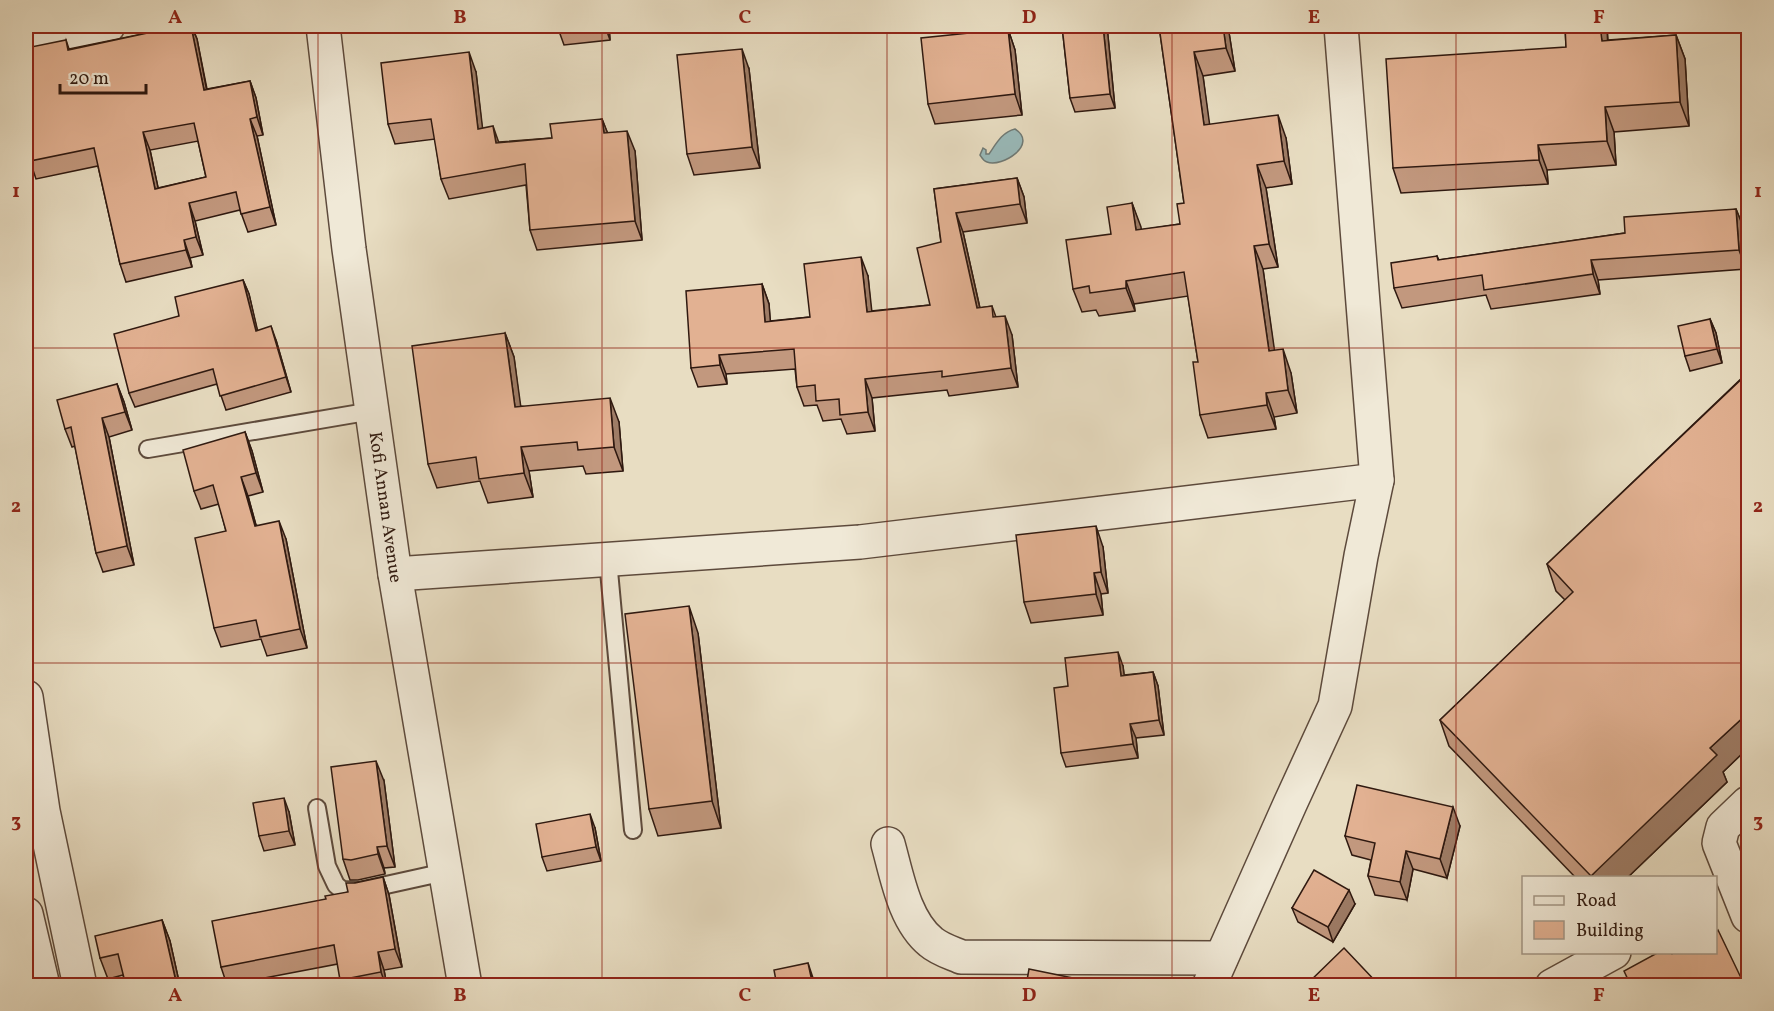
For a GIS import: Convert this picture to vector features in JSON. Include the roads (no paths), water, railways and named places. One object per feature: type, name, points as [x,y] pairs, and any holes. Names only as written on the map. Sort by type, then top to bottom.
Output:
[{"type":"street","points":[[26,40],[108,26]]},
{"type":"street","name":"Kofi Annan Avenue","points":[[323,26],[349,249],[396,574],[465,986]]},
{"type":"street","points":[[888,844],[903,902],[920,929],[932,942],[961,957],[1215,972],[1335,706],[1361,556],[1377,480],[1341,26]]},
{"type":"street","points":[[396,574],[860,542],[1377,480]]},
{"type":"street","points":[[26,697],[43,812],[80,986]]},
{"type":"street","points":[[1733,901],[1719,843],[1723,826],[1749,803]]},
{"type":"street","points":[[26,914],[43,986]]},
{"type":"street","points":[[1552,986],[1610,954]]},
{"type":"lane","points":[[148,449],[372,411]]},
{"type":"lane","points":[[608,560],[633,830]]},
{"type":"lane","points":[[317,808],[327,866],[336,885],[342,890],[359,891],[445,872]]},
{"type":"water","points":[[1015,129],[1023,141],[1016,153],[993,163],[984,160],[980,155],[983,148],[986,154],[989,154],[1003,136]]}]
